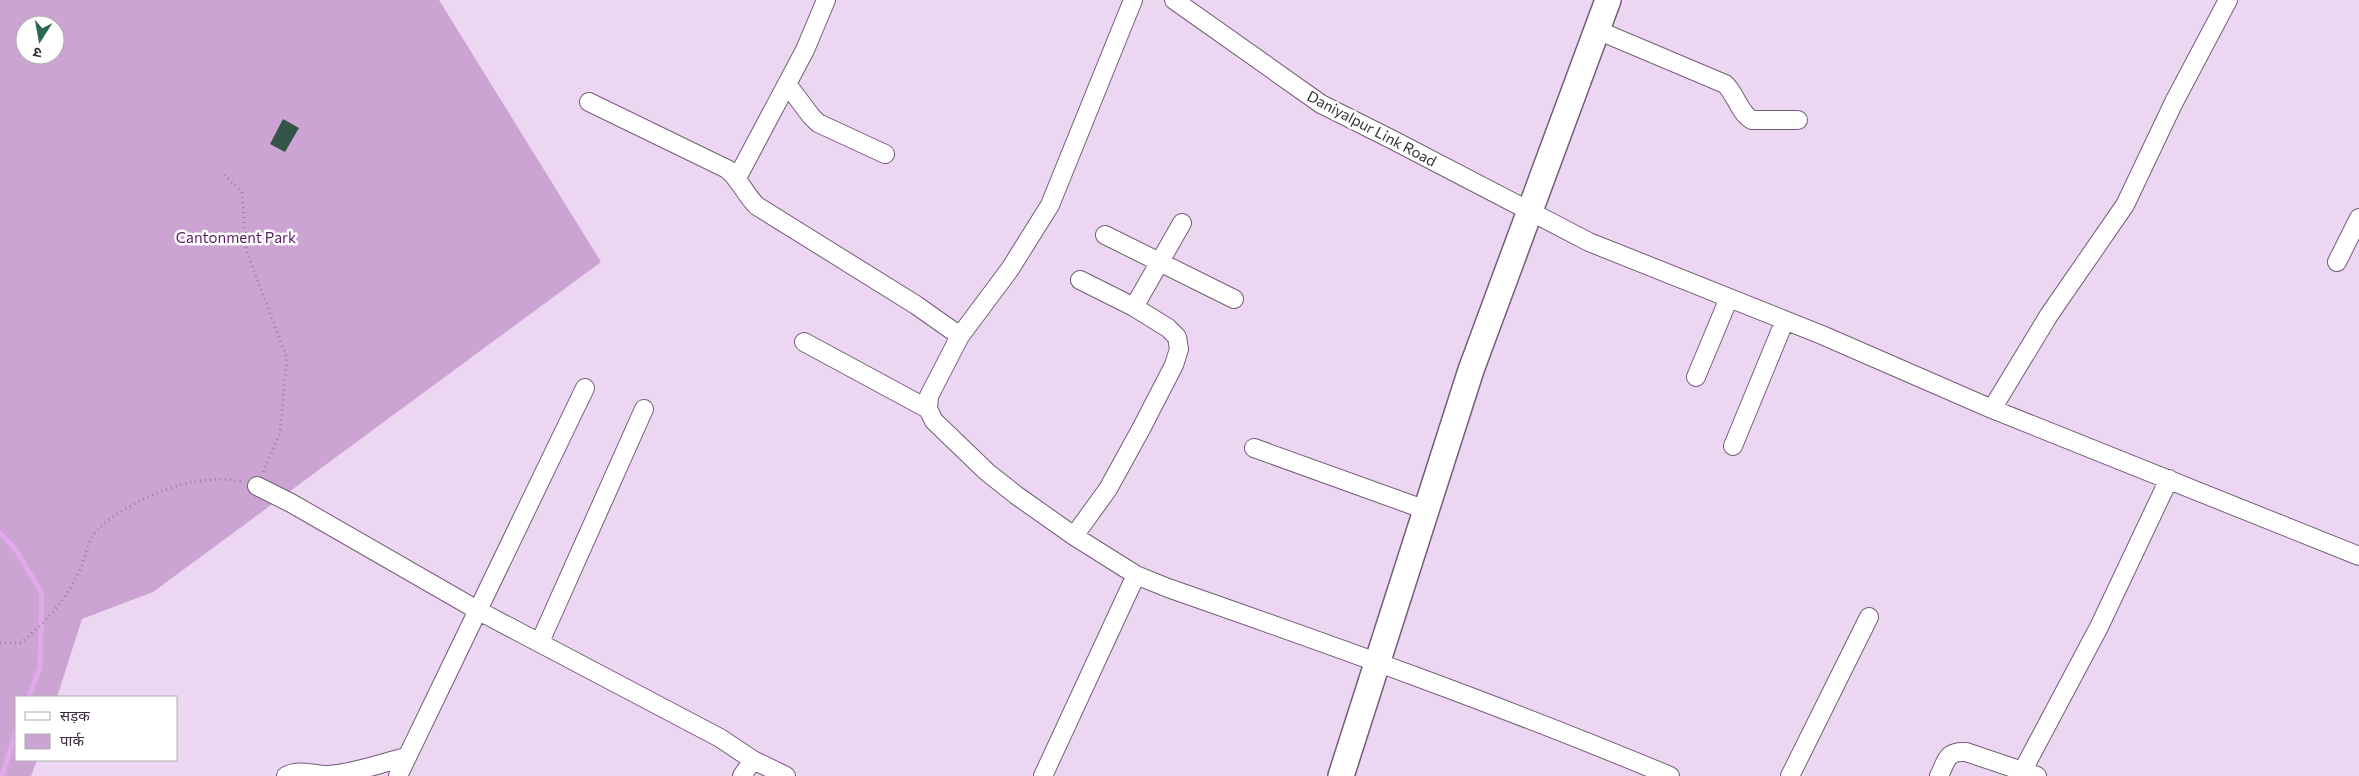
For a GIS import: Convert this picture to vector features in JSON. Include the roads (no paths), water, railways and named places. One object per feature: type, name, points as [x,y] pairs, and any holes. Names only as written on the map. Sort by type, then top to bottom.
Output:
[{"type":"street","points":[[737,178],[805,50],[826,0]]},
{"type":"street","points":[[928,409],[930,396],[960,336],[1010,269],[1050,205],[1133,0]]},
{"type":"street","name":"Daniyalpur Link Road","points":[[1174,0],[1321,104],[1529,209],[1589,242],[1786,320],[1992,410],[2169,478],[2359,556]]},
{"type":"street","points":[[1341,776],[1471,370],[1529,209],[1608,0]]},
{"type":"street","points":[[1992,410],[2049,314],[2125,205],[2174,102],[2228,0]]},
{"type":"street","points":[[1597,30],[1725,84],[1732,91],[1746,116],[1752,120],[1798,120]]},
{"type":"street","points":[[788,84],[818,123],[885,154]]},
{"type":"street","points":[[589,102],[727,170],[737,178],[744,192],[757,206],[916,305],[960,336]]},
{"type":"street","points":[[2336,262],[2359,218]]},
{"type":"street","points":[[1134,307],[1182,223]]},
{"type":"street","points":[[1104,235],[1234,299]]},
{"type":"street","points":[[1074,536],[1108,489],[1142,429],[1174,365],[1179,349],[1177,337],[1168,328],[1134,307],[1080,280]]},
{"type":"street","points":[[1696,377],[1729,298]]},
{"type":"street","points":[[1733,446],[1786,320]]},
{"type":"street","points":[[804,342],[928,409],[934,421],[987,472],[1074,536],[1136,575],[1168,588],[1378,661],[1567,733],[1670,776]]},
{"type":"street","points":[[398,776],[585,388]]},
{"type":"street","points":[[540,642],[644,409]]},
{"type":"street","points":[[1254,448],[1426,510]]},
{"type":"street","points":[[1939,776],[1948,756],[1955,752],[1966,752],[2030,773],[2169,478]]},
{"type":"street","points":[[257,486],[291,503],[479,611],[720,738],[753,760],[786,776]]},
{"type":"street","points":[[1043,776],[1136,575]]},
{"type":"street","points":[[1790,776],[1869,617]]},
{"type":"street","points":[[296,775],[339,773],[406,756]]},
{"type":"street","points":[[742,776],[753,760]]},
{"type":"waterway","points":[[0,533],[16,550],[42,594],[40,667],[29,696]]},
{"type":"waterway","points":[[2,776],[15,734]]},
{"type":"park label","name":"Cantonment Park","points":[[236,237]]}]
